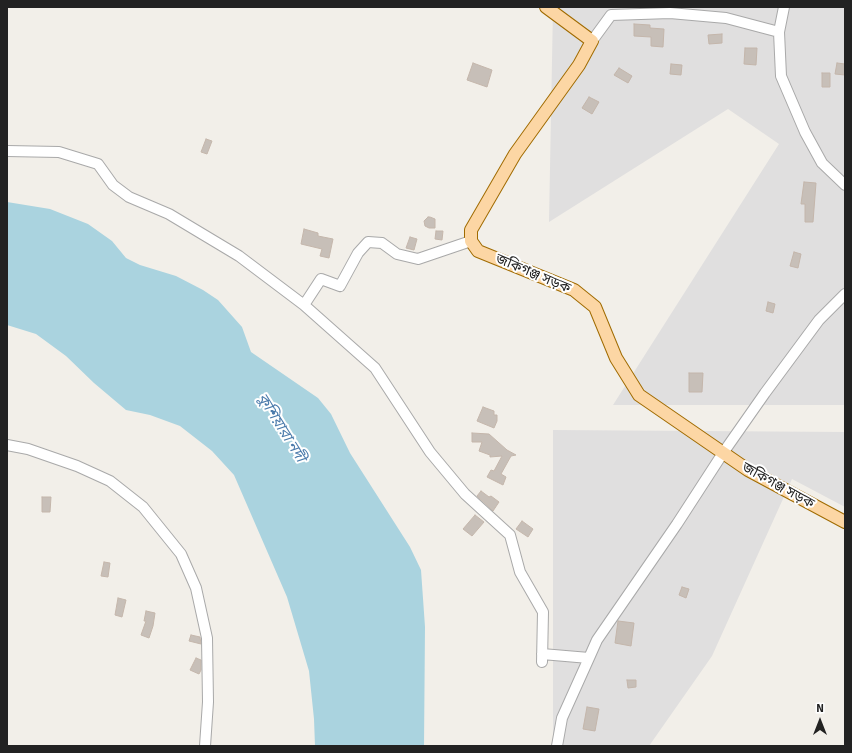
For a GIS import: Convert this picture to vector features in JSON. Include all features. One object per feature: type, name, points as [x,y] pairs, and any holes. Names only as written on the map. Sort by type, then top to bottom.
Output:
[{"type":"main road","points":[[471,241],[471,230],[515,154],[579,65],[592,41],[546,7]]},
{"type":"main road","name":"জকিগঞ্জ সড়ক","points":[[471,241],[478,251],[574,290],[595,308],[616,358],[639,395],[748,470],[845,522]]},
{"type":"street","points":[[784,7],[779,32],[781,76],[805,132],[822,163],[845,185]]},
{"type":"street","points":[[592,41],[611,15],[670,13],[726,18],[779,32]]},
{"type":"street","points":[[7,151],[59,152],[98,164],[113,184],[129,197],[170,214],[239,256],[304,305],[375,368],[430,452],[465,494],[510,535],[520,572],[543,612],[542,658],[588,658]]},
{"type":"street","points":[[304,305],[321,279],[340,286],[358,252],[368,242],[382,243],[397,254],[418,259],[471,241]]},
{"type":"street","points":[[557,746],[562,718],[597,640],[765,393],[819,320],[845,294]]},
{"type":"street","points":[[7,445],[28,448],[77,466],[110,481],[143,508],[181,554],[196,588],[207,638],[208,702],[205,746]]},
{"type":"shaded area","points":[[553,7],[845,7],[845,405],[613,405],[779,144],[728,109],[549,222]]},
{"type":"shaded area","points":[[553,430],[845,432],[845,507],[792,479],[712,656],[649,746],[553,746]]},
{"type":"water","name":"কুশিয়ারা নদী","points":[[7,202],[50,209],[88,224],[112,241],[126,258],[140,265],[176,276],[203,290],[218,300],[242,327],[251,352],[318,398],[331,414],[350,453],[410,547],[421,570],[425,627],[424,746],[315,746],[309,671],[287,597],[234,475],[212,451],[180,426],[150,415],[126,410],[94,383],[66,356],[36,334],[7,325]]},
{"type":"building","points":[[634,24],[650,25],[650,28],[664,29],[663,47],[651,46],[651,37],[634,36]]},
{"type":"building","points":[[722,34],[722,43],[709,44],[708,35]]},
{"type":"building","points":[[745,48],[757,48],[756,65],[744,64]]},
{"type":"building","points":[[473,63],[492,70],[487,87],[467,80]]},
{"type":"building","points":[[837,63],[845,64],[845,75],[835,74]]},
{"type":"building","points":[[671,64],[682,65],[681,75],[670,74]]},
{"type":"building","points":[[619,68],[632,76],[628,83],[614,75]]},
{"type":"building","points":[[822,73],[830,73],[830,87],[822,87]]},
{"type":"building","points":[[589,97],[599,102],[592,114],[582,108]]},
{"type":"building","points":[[206,139],[212,141],[207,154],[201,152]]},
{"type":"building","points":[[804,182],[816,183],[813,222],[805,222],[805,204],[801,204]]},
{"type":"building","points":[[428,217],[435,219],[435,228],[425,226],[424,221]]},
{"type":"building","points":[[304,229],[318,233],[318,236],[333,239],[329,258],[320,256],[322,249],[301,244]]},
{"type":"building","points":[[436,231],[443,231],[442,240],[435,239]]},
{"type":"building","points":[[410,237],[417,239],[414,250],[406,248]]},
{"type":"building","points":[[794,252],[801,254],[798,268],[790,266]]},
{"type":"building","points":[[768,302],[775,304],[773,313],[766,311]]},
{"type":"building","points":[[689,373],[703,373],[702,392],[689,392]]},
{"type":"building","points":[[483,407],[494,411],[494,415],[497,415],[497,421],[494,428],[477,421]]},
{"type":"building","points":[[472,433],[489,434],[507,450],[516,455],[511,456],[501,474],[506,477],[503,485],[487,477],[491,470],[494,471],[502,456],[490,457],[490,455],[479,451],[482,442],[472,442]]},
{"type":"building","points":[[481,491],[499,502],[493,511],[477,496]]},
{"type":"building","points":[[42,497],[51,497],[50,512],[42,512]]},
{"type":"building","points":[[475,515],[484,522],[472,536],[463,529]]},
{"type":"building","points":[[522,521],[533,529],[528,537],[516,529]]},
{"type":"building","points":[[104,562],[110,563],[108,577],[101,576]]},
{"type":"building","points":[[682,587],[689,589],[686,598],[679,595]]},
{"type":"building","points":[[118,598],[126,600],[122,617],[115,615]]},
{"type":"building","points":[[146,611],[155,613],[149,638],[141,635],[146,621],[144,621]]},
{"type":"building","points":[[618,621],[634,623],[631,646],[615,643]]},
{"type":"building","points":[[191,635],[200,637],[201,644],[189,641]]},
{"type":"building","points":[[196,658],[201,660],[201,670],[199,674],[190,670]]},
{"type":"building","points":[[627,680],[636,680],[636,687],[628,688]]},
{"type":"building","points":[[587,707],[599,709],[595,731],[583,729]]}]
